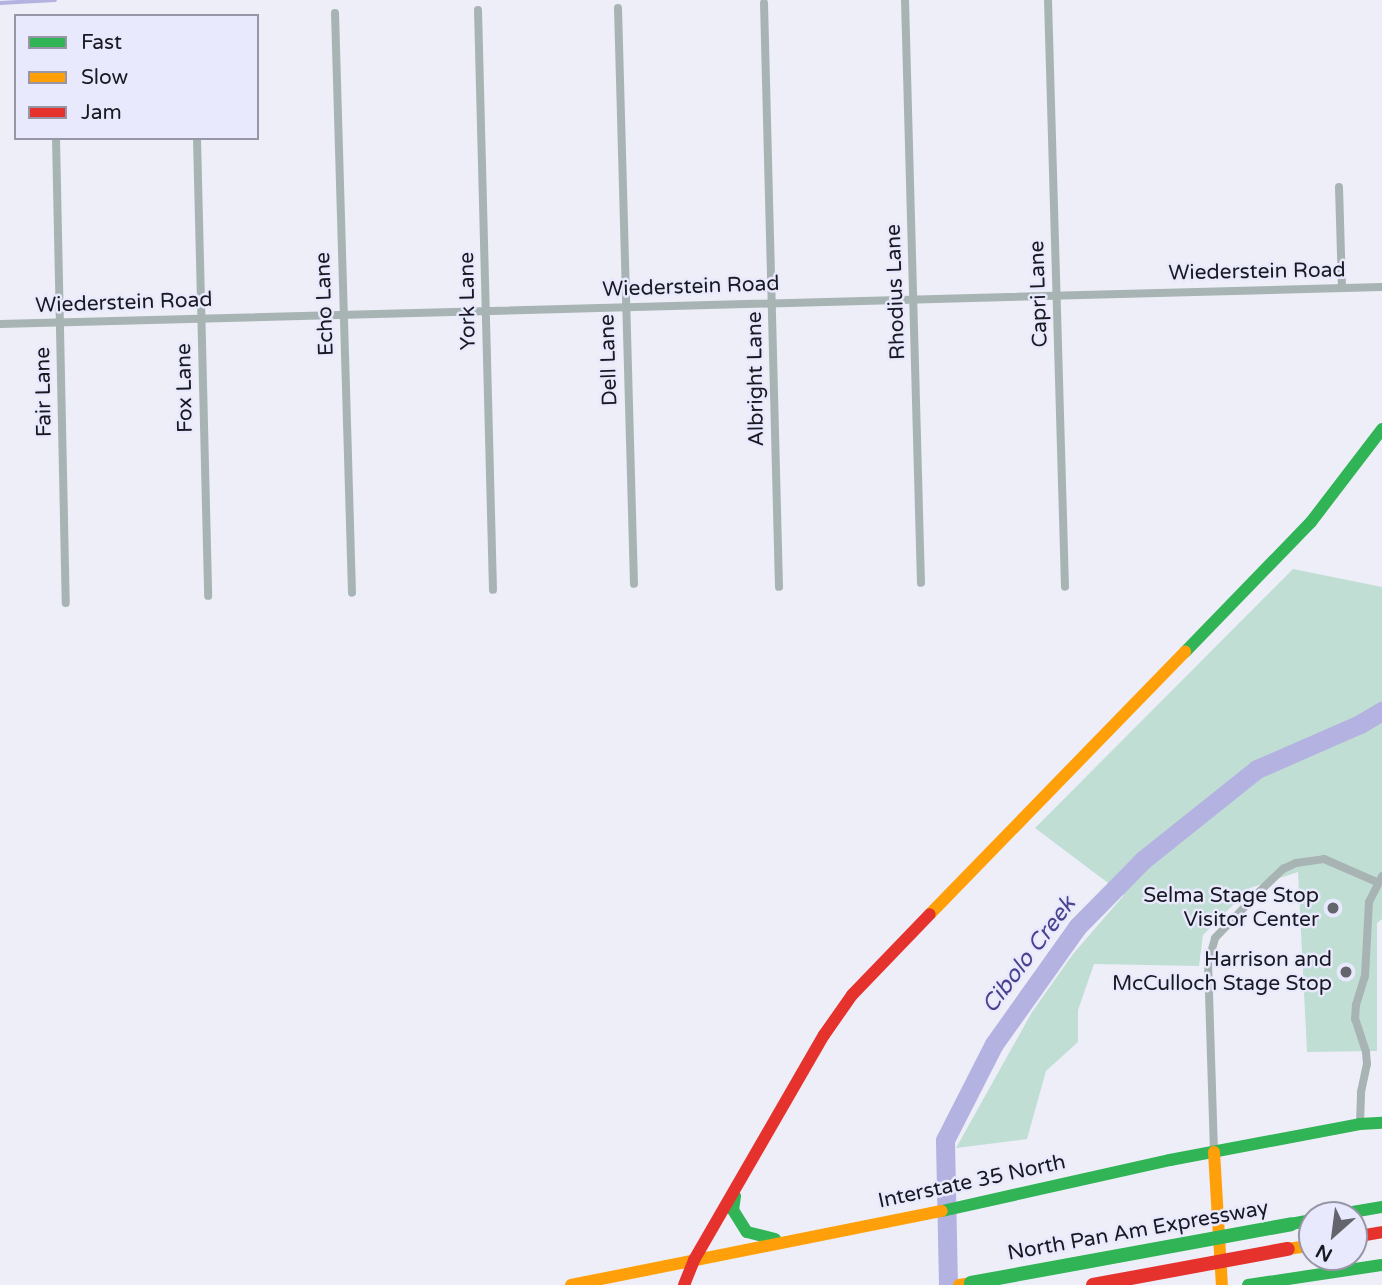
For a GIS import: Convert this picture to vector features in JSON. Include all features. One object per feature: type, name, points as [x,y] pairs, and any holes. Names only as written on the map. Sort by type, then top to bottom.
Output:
[{"type":"main road","points":[[684,1285],[694,1260],[737,1185],[824,1035],[852,995],[1311,522],[1382,429]]},
{"type":"main road","name":"Interstate 35 North","points":[[570,1285],[1214,1152],[1360,1124],[1382,1123]]},
{"type":"main road","points":[[1214,1152],[1222,1285]]},
{"type":"main road","points":[[737,1185],[733,1210],[738,1222],[747,1232],[782,1241]]},
{"type":"main road","name":"North Pan Am Expressway","points":[[965,1284],[1298,1223]]},
{"type":"main road","name":"North Pan Am Expressway","points":[[1093,1285],[1298,1247]]},
{"type":"main road","points":[[1248,1285],[1382,1265]]},
{"type":"street","name":"Rhodius Lane","points":[[905,0],[921,583]]},
{"type":"street","name":"Capri Lane","points":[[1048,0],[1065,587]]},
{"type":"street","name":"Albright Lane","points":[[764,3],[779,587]]},
{"type":"street","name":"Dell Lane","points":[[618,9],[634,584]]},
{"type":"street","name":"York Lane","points":[[478,10],[493,590]]},
{"type":"street","name":"Echo Lane","points":[[335,13],[352,593]]},
{"type":"street","name":"Fair Lane","points":[[56,140],[66,603]]},
{"type":"street","name":"Fox Lane","points":[[197,140],[208,596]]},
{"type":"street","points":[[1339,187],[1342,287]]},
{"type":"street","name":"Wiederstein Road","points":[[0,324],[1382,287]]},
{"type":"street","points":[[1214,1152],[1208,963],[1215,938],[1283,869],[1296,863],[1324,859],[1380,879],[1369,902],[1365,976],[1356,1005],[1355,1019],[1366,1052],[1367,1064],[1361,1092],[1360,1124]]},
{"type":"green space","points":[[1293,569],[1382,587],[1382,919],[1377,923],[1377,1051],[1307,1052],[1298,872],[1250,888],[1203,935],[1199,966],[1094,964],[1078,1010],[1078,1042],[1046,1071],[1027,1139],[956,1148],[1032,1012],[1073,954],[1124,895],[1035,828]]},
{"type":"waterway","points":[[0,3],[55,0]]},
{"type":"waterway","name":"Cibolo Creek","points":[[948,1285],[945,1140],[994,1044],[1077,927],[1143,860],[1257,769],[1360,724],[1382,711]]},
{"type":"traffic: fast","points":[[1185,652],[1311,522],[1382,429]]},
{"type":"traffic: fast","points":[[942,1211],[1170,1160],[1360,1124],[1382,1123]]},
{"type":"traffic: fast","points":[[735,1196],[733,1210],[747,1232],[775,1239]]},
{"type":"traffic: fast","points":[[1368,1209],[1382,1207]]},
{"type":"traffic: fast","points":[[1291,1224],[1298,1223]]},
{"type":"traffic: fast","points":[[971,1283],[1291,1224]]},
{"type":"traffic: fast","points":[[1248,1285],[1382,1265]]},
{"type":"traffic: slow","points":[[930,914],[1185,652]]},
{"type":"traffic: slow","points":[[1214,1152],[1222,1285]]},
{"type":"traffic: slow","points":[[571,1285],[942,1211]]},
{"type":"traffic: slow","points":[[1288,1249],[1298,1247]]},
{"type":"traffic: slow","points":[[959,1285],[971,1283]]},
{"type":"traffic: jam","points":[[684,1285],[694,1260],[824,1035],[852,995],[930,914]]},
{"type":"traffic: jam","points":[[1368,1234],[1382,1232]]},
{"type":"traffic: jam","points":[[1093,1285],[1288,1249]]},
{"type":"place","name":"Selma Stage Stop Visitor Center","points":[[1333,908]]},
{"type":"place","name":"Harrison and McCulloch Stage Stop","points":[[1346,972]]}]
